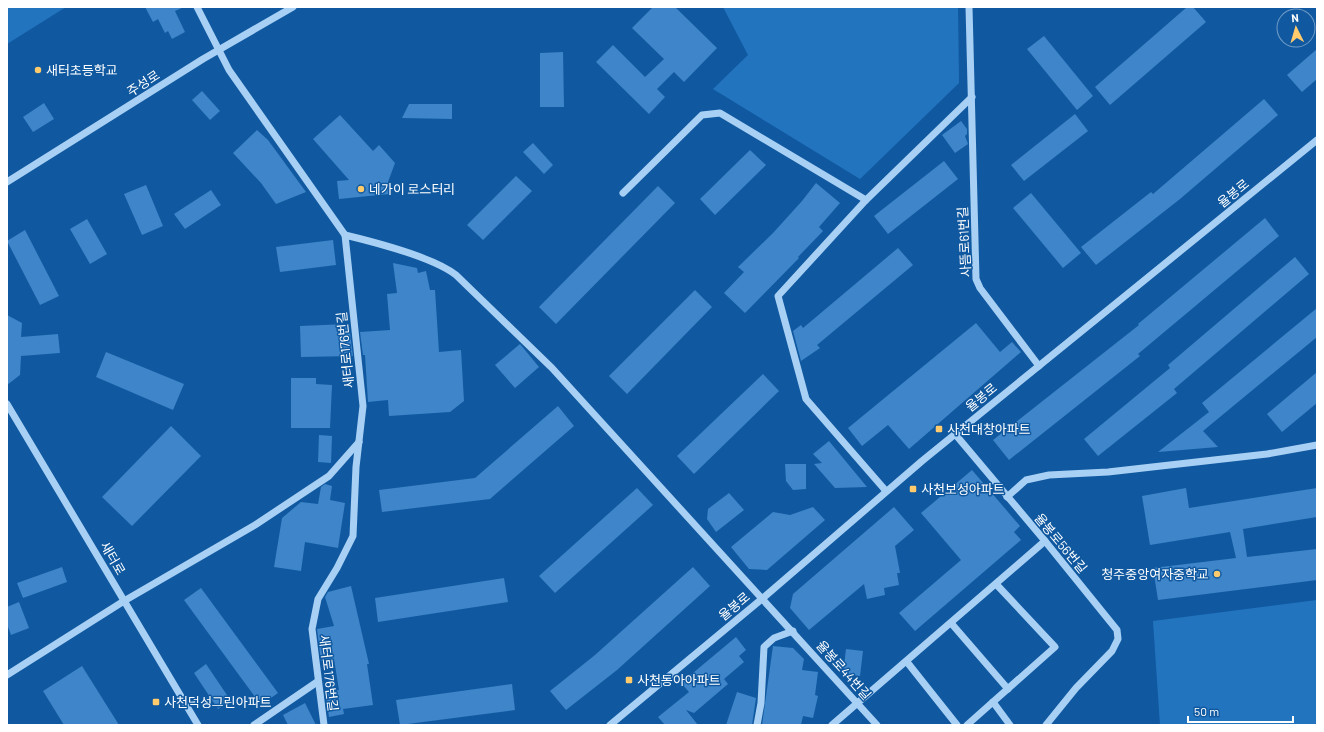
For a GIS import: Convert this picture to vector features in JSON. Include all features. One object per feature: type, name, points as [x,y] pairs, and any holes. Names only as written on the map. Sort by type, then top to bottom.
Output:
[{"type":"street","name":"새터로176번길","points":[[197,7],[205,20],[218,50],[229,70],[345,235],[363,406],[359,442],[353,536],[337,568],[318,599],[312,629],[317,682],[324,725]]},
{"type":"street","name":"주성로","points":[[7,182],[218,50],[293,7]]},
{"type":"street","name":"사뜸로61번길","points":[[969,7],[976,279],[980,288],[1039,366]]},
{"type":"street","points":[[886,491],[806,399],[778,296],[866,200],[972,98]]},
{"type":"street","points":[[623,193],[702,116],[720,113],[866,200]]},
{"type":"street","name":"율봉로","points":[[610,725],[762,598],[886,491],[1317,140]]},
{"type":"street","name":"율봉로44번길","points":[[345,235],[402,252],[448,268],[456,274],[552,368],[762,598],[794,631],[877,725]]},
{"type":"street","name":"새터로","points":[[7,404],[198,725]]},
{"type":"street","name":"율봉로56번길","points":[[955,434],[1045,541],[1117,630],[1118,639],[1112,651],[1076,688],[1046,725]]},
{"type":"street","points":[[7,675],[124,601],[255,525],[329,476],[359,442]]},
{"type":"street","points":[[1007,497],[1026,480],[1049,475],[1108,472],[1251,456],[1317,445]]},
{"type":"street","points":[[832,725],[907,662],[1045,541]]},
{"type":"street","points":[[967,725],[1055,647],[996,584]]},
{"type":"street","points":[[951,623],[1008,689]]},
{"type":"street","points":[[757,725],[761,703],[764,647],[774,638],[794,631]]},
{"type":"street","points":[[907,662],[957,725]]},
{"type":"street","points":[[254,725],[317,682]]},
{"type":"street","points":[[993,702],[1010,725]]},
{"type":"shaded area","points":[[7,7],[66,7],[7,44]]},
{"type":"shaded area","points":[[723,7],[958,7],[959,83],[860,179],[713,89],[748,55]]},
{"type":"shaded area","points":[[1317,600],[1317,725],[1160,725],[1153,621]]},
{"type":"building","points":[[145,7],[184,7],[175,11],[185,32],[172,39],[168,31],[165,33],[158,19],[153,22]]},
{"type":"building","points":[[653,7],[675,7],[717,48],[684,82],[674,72],[657,89],[665,97],[649,114],[596,62],[613,45],[645,77],[664,59],[632,28]]},
{"type":"building","points":[[1187,7],[1193,7],[1206,22],[1110,105],[1095,87]]},
{"type":"building","points":[[1044,36],[1093,96],[1077,110],[1027,49]]},
{"type":"building","points":[[1317,49],[1317,79],[1302,92],[1287,75]]},
{"type":"building","points":[[563,52],[564,107],[540,107],[540,53]]},
{"type":"building","points":[[202,91],[220,111],[210,120],[192,100]]},
{"type":"building","points":[[1264,99],[1278,115],[1180,199],[1096,265],[1081,247],[1151,192],[1153,194]]},
{"type":"building","points":[[44,103],[54,119],[33,132],[23,117]]},
{"type":"building","points":[[409,104],[452,104],[452,119],[402,118]]},
{"type":"building","points":[[1075,114],[1088,131],[1024,181],[1011,165]]},
{"type":"building","points":[[340,115],[373,151],[379,145],[395,163],[388,182],[389,194],[339,199],[337,181],[349,180],[313,139]]},
{"type":"building","points":[[961,121],[967,129],[967,134],[965,136],[968,144],[955,153],[942,135]]},
{"type":"building","points":[[257,130],[268,140],[306,192],[276,204],[261,183],[233,153]]},
{"type":"building","points":[[533,143],[553,165],[544,174],[523,152]]},
{"type":"building","points":[[750,150],[766,165],[715,215],[700,199]]},
{"type":"building","points":[[944,161],[958,179],[888,234],[874,216]]},
{"type":"building","points":[[516,176],[532,191],[483,240],[467,225]]},
{"type":"building","points":[[816,183],[840,203],[819,227],[823,231],[798,257],[799,258],[745,313],[724,293],[744,272],[738,267],[773,233]]},
{"type":"building","points":[[146,185],[163,226],[142,235],[124,194]]},
{"type":"building","points":[[658,186],[675,203],[556,324],[539,307]]},
{"type":"building","points":[[211,190],[221,205],[185,229],[174,214]]},
{"type":"building","points":[[1031,193],[1081,253],[1063,268],[1013,208]]},
{"type":"building","points":[[1265,218],[1279,236],[1138,354],[1140,356],[1009,460],[993,440],[1139,325],[1138,324]]},
{"type":"building","points":[[87,219],[107,254],[90,264],[70,229]]},
{"type":"building","points":[[25,230],[59,296],[40,305],[7,241]]},
{"type":"building","points":[[333,240],[336,265],[280,272],[276,247]]},
{"type":"building","points":[[898,248],[913,265],[817,345],[820,348],[801,361],[793,331],[801,325],[803,328]]},
{"type":"building","points":[[1295,257],[1309,274],[1174,389],[1177,393],[1098,456],[1084,439],[1170,368],[1168,365]]},
{"type":"building","points":[[393,263],[417,268],[418,273],[426,271],[430,290],[435,290],[439,352],[461,350],[464,401],[450,412],[389,416],[388,400],[368,402],[365,355],[363,355],[360,332],[390,330],[387,294],[397,293]]},
{"type":"building","points":[[695,290],[712,307],[627,394],[609,376]]},
{"type":"building","points":[[1317,308],[1317,337],[1203,431],[1218,447],[1158,452],[1209,412],[1202,403]]},
{"type":"building","points":[[7,315],[22,323],[21,337],[58,334],[60,353],[21,356],[20,375],[7,385]]},
{"type":"building","points":[[976,323],[1000,352],[1012,342],[1021,352],[909,449],[888,425],[862,446],[848,428]]},
{"type":"building","points":[[347,324],[347,333],[350,333],[353,356],[301,357],[300,326]]},
{"type":"building","points":[[520,344],[539,367],[515,388],[495,365]]},
{"type":"building","points":[[106,352],[184,384],[173,410],[96,377]]},
{"type":"building","points":[[1317,372],[1317,403],[1282,432],[1267,414]]},
{"type":"building","points":[[763,374],[779,391],[694,474],[677,456]]},
{"type":"building","points":[[291,378],[316,378],[316,384],[332,385],[330,428],[291,428]]},
{"type":"building","points":[[558,406],[574,426],[490,499],[382,512],[379,490],[475,478]]},
{"type":"building","points":[[171,426],[201,456],[132,526],[102,497]]},
{"type":"building","points":[[319,435],[332,436],[331,463],[318,462]]},
{"type":"building","points":[[829,441],[867,487],[835,488],[814,464],[822,463],[813,454]]},
{"type":"building","points":[[785,464],[806,464],[806,489],[793,490],[786,481]]},
{"type":"building","points":[[972,470],[1020,526],[1014,532],[1021,540],[915,631],[899,613],[961,560],[921,513]]},
{"type":"building","points":[[325,484],[332,486],[330,500],[345,503],[338,548],[305,542],[301,571],[274,567],[282,518],[301,502],[318,504],[321,487]]},
{"type":"building","points":[[637,488],[653,505],[555,593],[539,576]]},
{"type":"building","points":[[1186,488],[1189,508],[1317,488],[1317,517],[1243,529],[1247,557],[1317,549],[1317,580],[1158,600],[1153,568],[1236,558],[1230,532],[1150,545],[1142,496]]},
{"type":"building","points":[[729,493],[744,510],[716,532],[707,519],[708,509]]},
{"type":"building","points":[[813,507],[825,520],[767,570],[749,569],[731,547],[773,512],[790,515]]},
{"type":"building","points":[[894,507],[914,530],[895,546],[900,573],[897,573],[899,585],[884,588],[885,595],[867,599],[864,584],[809,630],[790,608],[793,594]]},
{"type":"building","points":[[62,567],[67,582],[23,598],[17,583]]},
{"type":"building","points":[[693,567],[710,586],[617,670],[566,710],[550,691],[595,655]]},
{"type":"building","points":[[504,578],[508,602],[378,622],[375,598]]},
{"type":"building","points":[[351,586],[369,664],[367,664],[373,705],[343,709],[344,714],[329,717],[325,692],[339,690],[334,659],[321,661],[317,629],[334,626],[325,597],[328,592]]},
{"type":"building","points":[[201,588],[278,693],[261,705],[184,600]]},
{"type":"building","points":[[19,602],[29,628],[11,635],[7,624],[7,607]]},
{"type":"building","points":[[736,637],[746,650],[739,656],[744,662],[724,679],[728,684],[694,713],[686,710],[698,725],[665,725],[658,717],[689,692],[681,683]]},
{"type":"building","points":[[773,646],[793,648],[804,659],[802,670],[818,672],[815,695],[818,696],[813,718],[803,716],[801,725],[762,725]]},
{"type":"building","points":[[846,649],[863,651],[860,676],[843,674]]},
{"type":"building","points":[[206,664],[231,701],[218,709],[194,673]]},
{"type":"building","points":[[82,666],[119,725],[64,725],[43,691]]},
{"type":"building","points":[[512,684],[515,710],[400,725],[396,700]]},
{"type":"building","points":[[737,692],[756,698],[752,725],[726,725]]},
{"type":"building","points":[[305,703],[316,725],[288,725],[283,715]]},
{"type":"place","name":"새터초등학교","points":[[38,70]]},
{"type":"place","name":"네가이 로스터리","points":[[361,189]]},
{"type":"place","name":"사천대창아파트","points":[[939,429]]},
{"type":"place","name":"사천보성아파트","points":[[913,489]]},
{"type":"place","name":"청주중앙여자중학교","points":[[1217,574]]},
{"type":"place","name":"사천동아아파트","points":[[629,680]]},
{"type":"place","name":"사천덕성그린아파트","points":[[156,702]]}]
